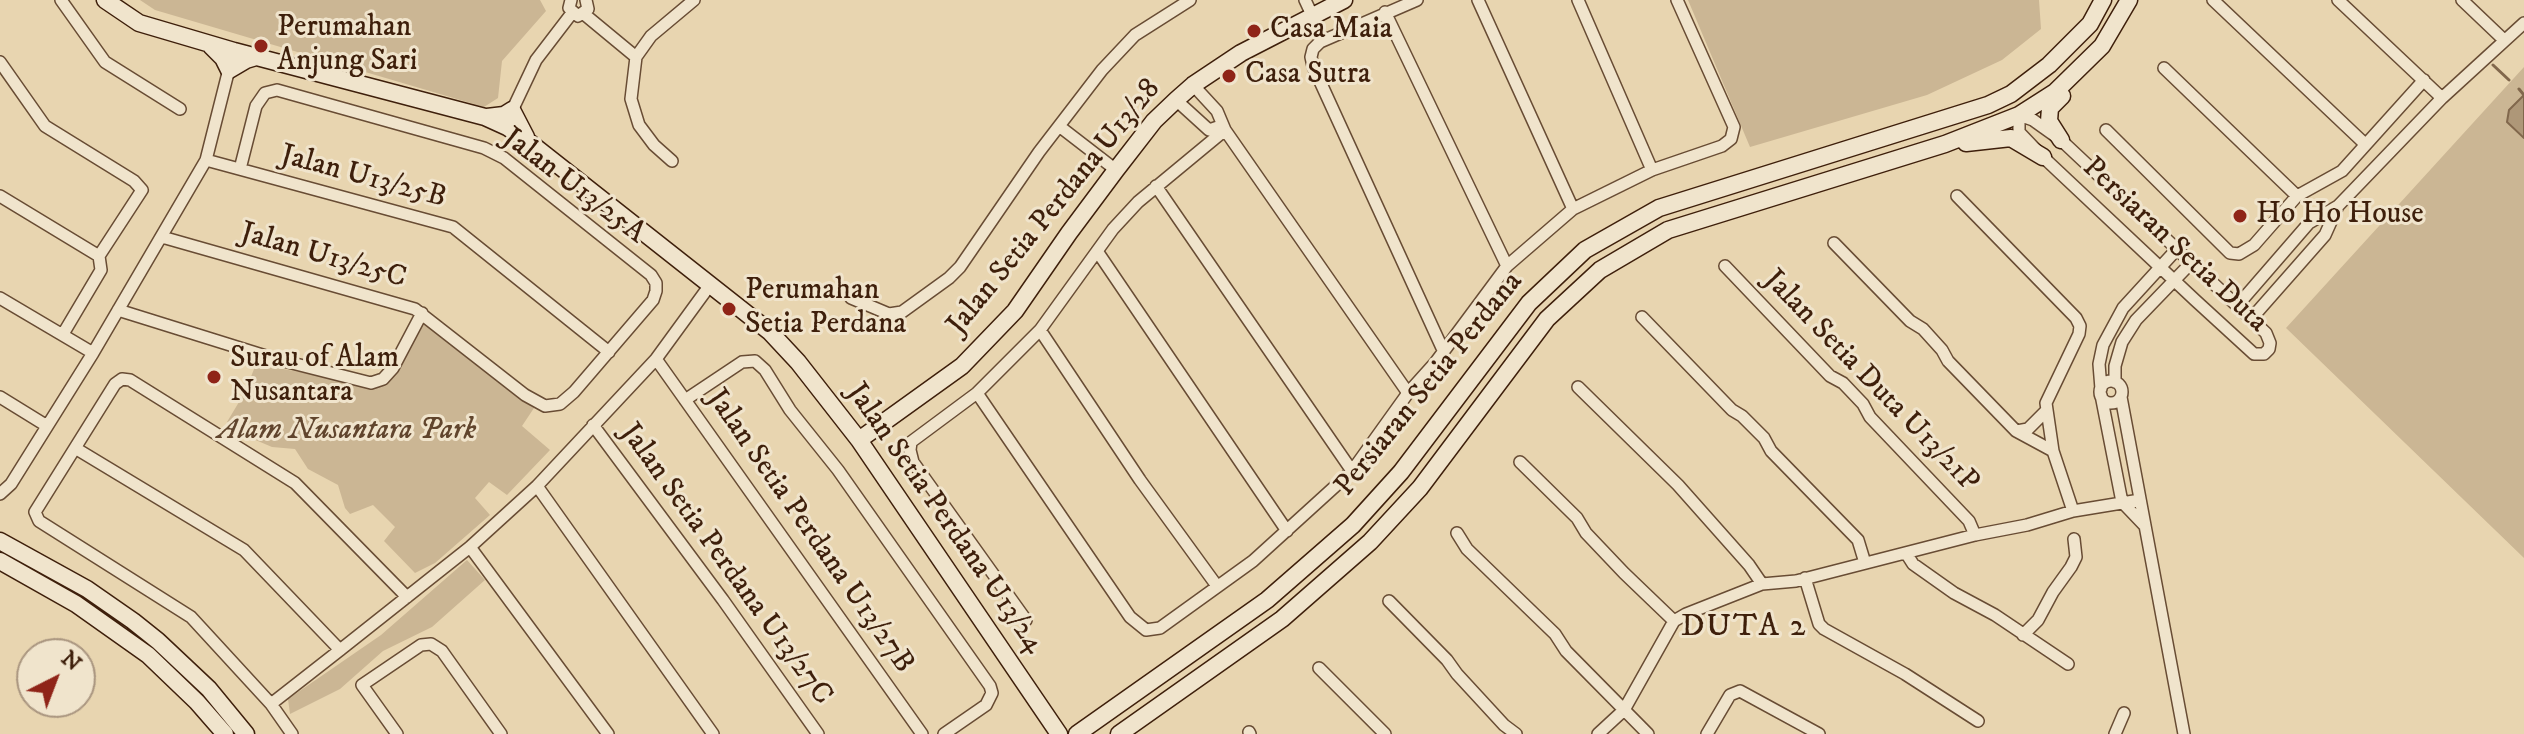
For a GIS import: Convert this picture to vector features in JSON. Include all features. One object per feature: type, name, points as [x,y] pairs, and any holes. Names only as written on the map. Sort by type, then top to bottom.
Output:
[{"type":"main road","points":[[105,0],[139,23],[206,43],[485,117],[504,115],[510,119]]},
{"type":"main road","name":"Persiaran Setia Perdana","points":[[1077,734],[1267,600],[1353,525],[1401,472],[1529,303],[1585,250],[1659,208],[1902,133],[1988,105],[2011,94],[2049,65],[2090,24],[2103,0]]},
{"type":"main road","name":"Persiaran Setia Perdana","points":[[1119,734],[1282,619],[1370,542],[1420,488],[1547,319],[1600,270],[1668,230],[1945,144],[2019,115],[2055,92],[2084,66],[2102,46],[2129,0]]},
{"type":"main road","name":"Jalan Setia Perdana U13/28","points":[[859,440],[962,366],[1015,311],[1116,170],[1154,121],[1176,100],[1193,85],[1308,7],[1335,2]]},
{"type":"main road","points":[[1902,133],[1943,129],[2006,111],[2019,115],[2028,94],[2056,74],[2076,53],[2090,24]]},
{"type":"main road","points":[[206,43],[223,58],[229,70],[257,57]]},
{"type":"main road","points":[[2061,140],[2049,121],[2050,108],[2084,66]]},
{"type":"main road","name":"Jalan Setia Perdana U13/24","points":[[510,119],[529,142],[770,332],[798,362],[859,440],[1048,726],[1059,734]]},
{"type":"main road","points":[[1945,144],[2011,138],[2043,157]]},
{"type":"main road","points":[[845,422],[856,427],[876,428],[871,459]]},
{"type":"main road","points":[[0,541],[87,589],[133,621],[209,689],[246,734]]},
{"type":"main road","points":[[0,562],[101,620],[148,655],[225,734]]},
{"type":"main road","points":[[1048,726],[1096,721]]},
{"type":"street","points":[[61,0],[105,62],[180,109]]},
{"type":"street","points":[[571,0],[569,8],[636,57]]},
{"type":"street","points":[[510,119],[536,60],[588,6],[586,0]]},
{"type":"street","points":[[672,161],[654,145],[639,125],[631,99],[636,57],[651,36],[694,0]]},
{"type":"street","points":[[851,298],[889,314],[902,312],[949,278],[1102,70],[1135,35],[1190,0]]},
{"type":"street","points":[[1417,0],[1320,42],[1313,49],[1313,66],[1443,350]]},
{"type":"street","points":[[1478,0],[1573,209]]},
{"type":"street","points":[[1578,0],[1652,170]]},
{"type":"street","points":[[977,393],[1138,626],[1146,630],[1160,628],[1253,561],[1352,471],[1507,266],[1573,209],[1652,170],[1722,146],[1733,133],[1734,127],[1677,0]]},
{"type":"street","points":[[2213,0],[2365,144]]},
{"type":"street","points":[[2338,0],[2442,98]]},
{"type":"street","points":[[2462,0],[2504,40]]},
{"type":"street","points":[[1385,12],[1507,266]]},
{"type":"street","points":[[2237,306],[2309,223],[2338,206],[2442,98],[2524,23]]},
{"type":"street","points":[[1,494],[11,484],[93,353],[206,160],[234,51]]},
{"type":"street","points":[[0,62],[45,126],[134,181],[142,190],[99,256],[101,270],[63,334]]},
{"type":"street","points":[[2164,68],[2297,196]]},
{"type":"street","points":[[2106,130],[2230,253],[2239,254],[2247,251],[2297,196],[2342,171],[2424,80]]},
{"type":"street","points":[[1193,85],[1222,117],[1223,128],[1408,393]]},
{"type":"street","name":"Jalan U13/25A","points":[[240,169],[256,106],[265,93],[277,90],[492,151],[651,275],[656,283],[653,300],[609,352]]},
{"type":"street","points":[[1176,100],[1209,130],[1223,128]]},
{"type":"street","name":"Persiaran Setia Duta","points":[[2019,115],[2033,120],[2061,140],[2251,319],[2269,338],[2269,349],[2264,354],[2254,354],[2161,268],[2019,132],[2019,115]]},
{"type":"street","points":[[1059,126],[1116,170]]},
{"type":"street","points":[[1026,620],[913,462],[911,442],[977,393],[1040,330],[1113,229],[1156,186],[1223,128]]},
{"type":"street","name":"Jalan U13/25B","points":[[206,160],[453,227],[609,352]]},
{"type":"street","points":[[1156,186],[1352,471]]},
{"type":"street","points":[[0,196],[99,256]]},
{"type":"street","points":[[1957,196],[2076,318],[2079,334],[2046,403],[2053,451],[2073,511]]},
{"type":"street","points":[[2251,319],[2325,235],[2338,206]]},
{"type":"street","name":"Jalan U13/25C","points":[[162,237],[415,309],[525,395],[545,406],[560,404],[609,352]]},
{"type":"street","points":[[1834,243],[1910,321],[1923,329],[1948,361],[2016,431],[2053,451]]},
{"type":"street","points":[[2144,526],[2122,502],[2101,392],[2099,364],[2103,345],[2123,308],[2177,249]]},
{"type":"street","points":[[1097,251],[1287,531]]},
{"type":"street","points":[[2115,382],[2115,366],[2122,342],[2136,320],[2191,263]]},
{"type":"street","name":"Jalan Setia Duta U13/21P","points":[[1725,266],[1830,376],[1843,383],[1863,404],[1870,417],[1969,521],[1975,535]]},
{"type":"street","points":[[271,704],[470,547],[537,486],[656,359],[710,285]]},
{"type":"street","points":[[0,298],[93,353]]},
{"type":"street","points":[[118,310],[272,358],[371,383],[383,379],[393,368],[422,313]]},
{"type":"street","points":[[1642,317],[1732,410],[1764,438],[1771,451],[1858,540],[1865,563]]},
{"type":"street","points":[[1040,330],[1140,480],[1217,586]]},
{"type":"street","name":"Jalan Setia Perdana U13/27B","points":[[656,359],[922,734]]},
{"type":"street","points":[[685,400],[742,362],[748,360],[760,365],[987,681],[992,693],[986,705],[944,734]]},
{"type":"street","points":[[292,734],[271,704],[191,617],[37,518],[36,508],[115,384],[122,379],[130,380],[295,483],[407,597]]},
{"type":"street","points":[[2101,392],[2109,381],[2120,385],[2184,734]]},
{"type":"street","points":[[1578,387],[1678,485],[1762,584]]},
{"type":"street","points":[[2101,392],[2110,402],[2121,397]]},
{"type":"street","points":[[0,397],[47,426]]},
{"type":"street","points":[[2016,431],[2028,429],[2046,411]]},
{"type":"street","name":"Jalan Setia Perdana U13/27C","points":[[593,425],[818,734]]},
{"type":"street","points":[[75,448],[244,550],[340,650]]},
{"type":"street","points":[[1520,462],[1577,518],[1586,533],[1624,573],[1674,621]]},
{"type":"street","points":[[537,486],[713,734]]},
{"type":"street","points":[[1598,734],[1624,710],[1674,621],[1762,584],[1805,578],[2027,525],[2073,511],[2140,500]]},
{"type":"street","points":[[1457,533],[1467,549],[1555,634],[1566,651],[1648,734]]},
{"type":"street","points":[[2023,635],[2038,620],[2071,567],[2076,557],[2074,539]]},
{"type":"street","points":[[470,547],[608,734]]},
{"type":"street","points":[[1906,553],[1913,564],[1954,593],[1995,615],[2068,664]]},
{"type":"street","points":[[1805,578],[1819,624],[1824,629],[1905,674],[1978,721]]},
{"type":"street","points":[[1389,601],[1447,660],[1504,725],[1516,734]]},
{"type":"street","points":[[397,734],[362,685],[421,645],[431,644],[442,651],[501,734]]},
{"type":"street","points":[[1319,668],[1385,734]]},
{"type":"street","points":[[1707,734],[1730,695],[1740,691],[1819,734]]},
{"type":"street","points":[[2115,734],[2124,713]]},
{"type":"green space","points":[[140,0],[540,0],[546,11],[502,61],[498,98],[484,107],[155,10]]},
{"type":"green space","points":[[1688,0],[2039,0],[2041,29],[2002,60],[1927,95],[1750,147]]},
{"type":"green space","points":[[2524,67],[2524,558],[2286,328]]},
{"type":"green space","name":"Alam Nusantara Park","points":[[429,324],[534,408],[522,426],[550,450],[507,495],[489,482],[475,498],[490,515],[435,563],[415,573],[384,541],[395,527],[373,505],[350,514],[338,485],[308,469],[295,449],[272,447],[239,433],[227,422],[245,392],[256,364],[386,386],[415,327]]},
{"type":"green space","points":[[467,560],[485,580],[432,627],[383,651],[340,689],[290,714],[288,699],[381,635]]},
{"type":"shaded area","points":[[2524,95],[2524,138],[2507,122],[2509,110]]},
{"type":"waterway","points":[[2493,65],[2509,80]]},
{"type":"waterway","points":[[2519,89],[2524,95]]},
{"type":"place","name":"Casa Maia","points":[[1254,31]]},
{"type":"place","name":"Perumahan Anjung Sari","points":[[261,46]]},
{"type":"place","name":"Casa Sutra","points":[[1229,76]]},
{"type":"place","name":"Ho Ho House","points":[[2240,216]]},
{"type":"place","name":"Perumahan Setia Perdana","points":[[729,309]]},
{"type":"place","name":"Surau of Alam Nusantara","points":[[214,377]]},
{"type":"district","name":"DUTA 2","points":[[1744,628]]}]
